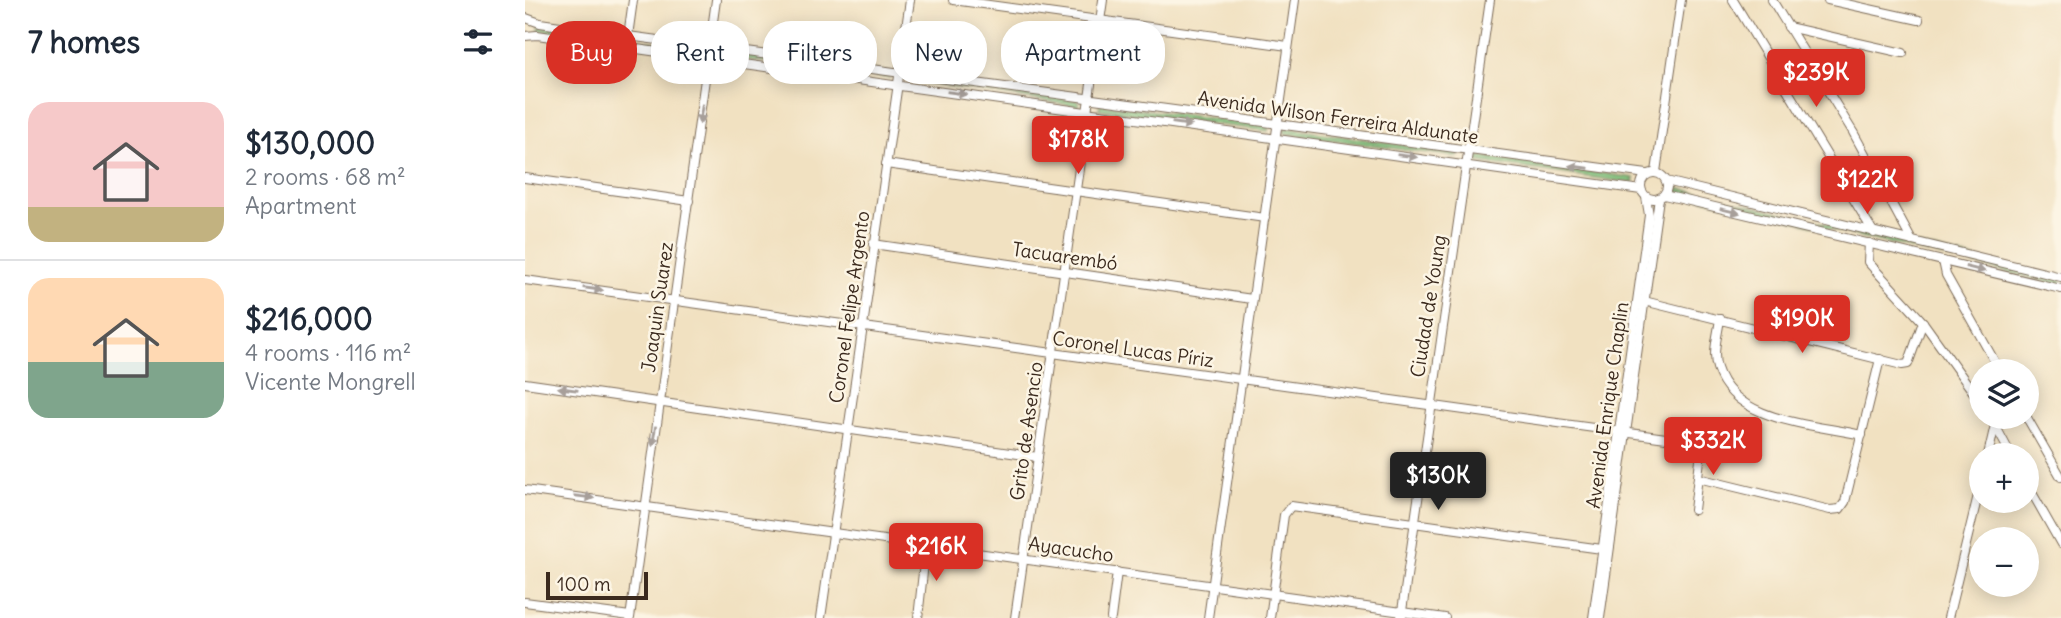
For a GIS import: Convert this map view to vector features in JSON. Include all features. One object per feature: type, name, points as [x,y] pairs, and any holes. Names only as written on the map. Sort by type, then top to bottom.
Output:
[{"type":"street","points":[[630,21],[633,0]]},
{"type":"street","name":"Joaquin Suarez","points":[[713,21],[716,0]]},
{"type":"street","name":"Coronel Felipe Argento","points":[[907,21],[910,0]]},
{"type":"street","points":[[953,0],[1288,46]]},
{"type":"street","name":"Grito de Asencio","points":[[1015,618],[1103,0]]},
{"type":"street","points":[[1208,618],[1295,0]]},
{"type":"street","name":"Ciudad de Young","points":[[1401,615],[1429,405],[1490,0]]},
{"type":"street","points":[[1644,193],[1641,181],[1651,173],[1681,0]]},
{"type":"street","points":[[1733,0],[1874,233]]},
{"type":"street","points":[[1772,0],[1853,132],[1912,241]]},
{"type":"street","points":[[1828,0],[1919,20]]},
{"type":"street","points":[[525,17],[528,28],[525,35]]},
{"type":"street","name":"Avenida Wilson Ferreira Aldunate","points":[[525,17],[546,24]]},
{"type":"street","points":[[1789,27],[1903,53]]},
{"type":"street","name":"Avenida Wilson Ferreira Aldunate","points":[[525,35],[651,52]]},
{"type":"street","name":"Avenida Wilson Ferreira Aldunate","points":[[749,51],[891,71]]},
{"type":"street","name":"Avenida Wilson Ferreira Aldunate","points":[[749,65],[1467,164],[1661,196]]},
{"type":"street","name":"Joaquin Suarez","points":[[630,617],[705,84]]},
{"type":"street","name":"Avenida Wilson Ferreira Aldunate","points":[[983,84],[1468,151],[1651,173]]},
{"type":"street","name":"Coronel Felipe Argento","points":[[821,618],[897,85]]},
{"type":"street","points":[[886,164],[1265,218]]},
{"type":"street","points":[[1651,173],[1667,181],[2061,277]]},
{"type":"street","points":[[525,178],[689,201]]},
{"type":"street","name":"Avenida Enrique Chaplin","points":[[1594,618],[1641,301],[1661,196],[1667,181]]},
{"type":"street","name":"Avenida Enrique Chaplin","points":[[1641,301],[1649,215],[1644,193]]},
{"type":"street","points":[[1661,196],[2061,289]]},
{"type":"street","points":[[1869,243],[1868,262],[1923,321],[1969,386]]},
{"type":"street","name":"Tacuarembó","points":[[873,244],[1252,299]]},
{"type":"street","points":[[1943,261],[1946,275],[1993,359]]},
{"type":"street","name":"Coronel Lucas Píriz","points":[[525,280],[1702,443],[1694,510]]},
{"type":"street","points":[[1641,301],[1908,364],[1923,321]]},
{"type":"street","points":[[1720,319],[1717,368],[1733,393],[1747,405],[1764,413],[1862,435]]},
{"type":"street","points":[[1698,478],[1831,510],[1840,509],[1845,502],[1880,359]]},
{"type":"street","points":[[525,383],[1038,457]]},
{"type":"street","points":[[2034,429],[2061,477]]},
{"type":"street","name":"Ayacucho","points":[[525,489],[1213,585],[1401,615],[1445,618]]},
{"type":"street","points":[[2039,505],[2061,544]]},
{"type":"street","points":[[1270,618],[1283,515],[1291,506],[1606,550]]},
{"type":"street","points":[[1948,618],[1974,513]]},
{"type":"street","points":[[918,618],[926,545]]},
{"type":"street","name":"Avenida Enrique Chaplin","points":[[1600,618],[1606,550]]},
{"type":"street","points":[[1111,618],[1117,572]]},
{"type":"street","points":[[525,602],[630,617]]},
{"type":"green space","points":[[637,40],[651,42],[651,46],[637,44]]},
{"type":"green space","points":[[749,55],[763,57],[763,62],[749,60]]},
{"type":"green space","points":[[877,71],[890,73],[890,78],[877,76]]},
{"type":"green space","points":[[930,84],[965,84],[1079,101],[1078,106]]},
{"type":"green space","points":[[1100,104],[1269,126],[1268,131],[1099,109]]},
{"type":"green space","points":[[1285,128],[1459,153],[1458,157],[1284,133]]},
{"type":"green space","points":[[1476,156],[1634,178],[1633,183],[1475,161]]},
{"type":"green space","points":[[1677,188],[2061,280],[2061,285],[1676,192]]}]
